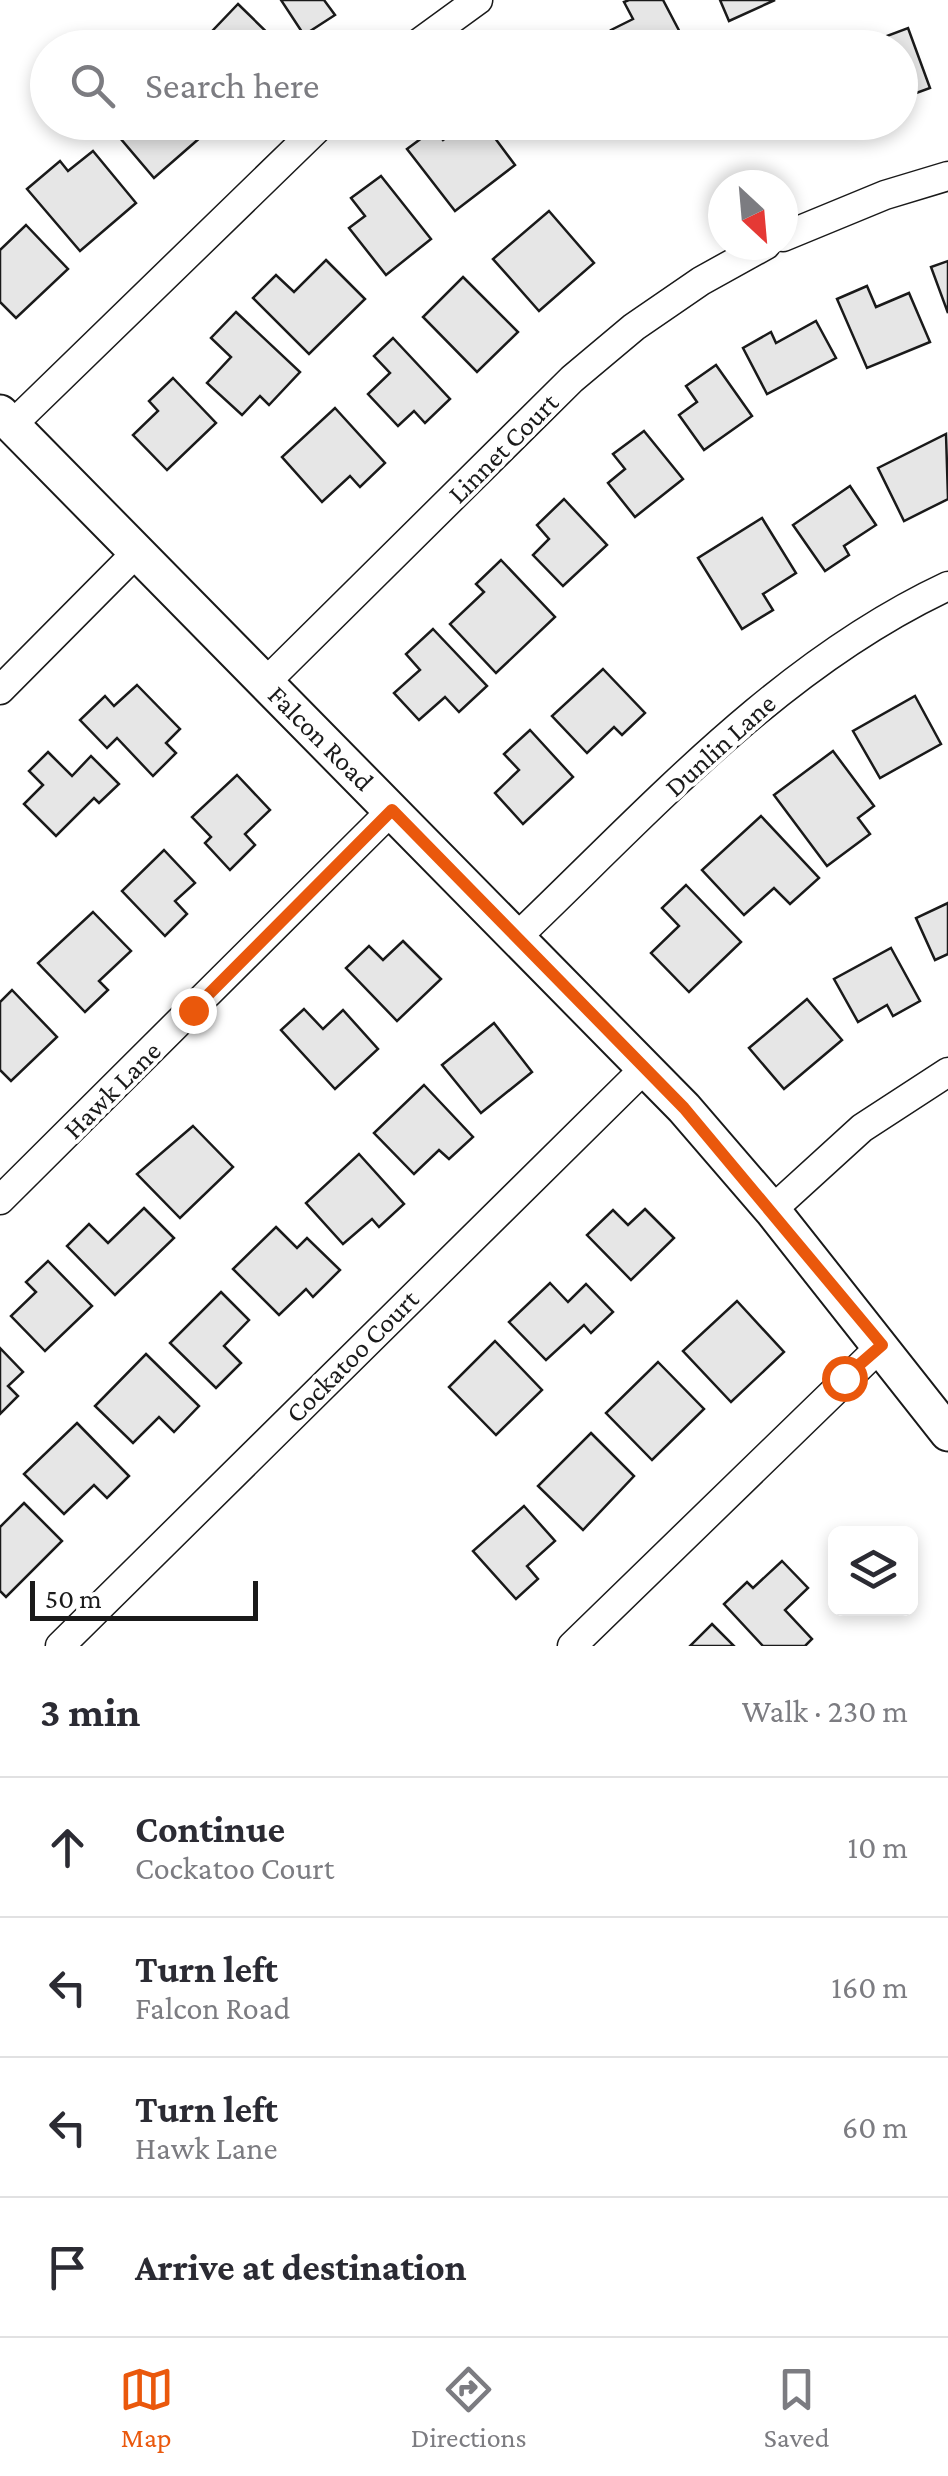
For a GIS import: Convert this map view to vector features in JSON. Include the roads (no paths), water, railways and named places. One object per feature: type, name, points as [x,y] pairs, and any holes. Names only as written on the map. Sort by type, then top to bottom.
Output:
[{"type":"street","points":[[437,30],[478,0]]},
{"type":"street","points":[[6,419],[305,140]]},
{"type":"street","points":[[798,230],[885,195],[948,176]]},
{"type":"street","name":"Linnet Court","points":[[266,682],[572,379],[634,327],[739,260]]},
{"type":"street","name":"Falcon Road","points":[[6,419],[645,1068],[772,1210],[948,1433]]},
{"type":"street","points":[[0,690],[137,552]]},
{"type":"street","name":"Dunlin Lane","points":[[517,937],[782,689],[843,644],[948,586]]},
{"type":"street","name":"Hawk Lane","points":[[0,1200],[392,810]]},
{"type":"street","name":"Cockatoo Court","points":[[60,1646],[645,1068]]},
{"type":"street","points":[[772,1210],[862,1128],[948,1072]]},
{"type":"street","points":[[572,1646],[882,1345]]}]
